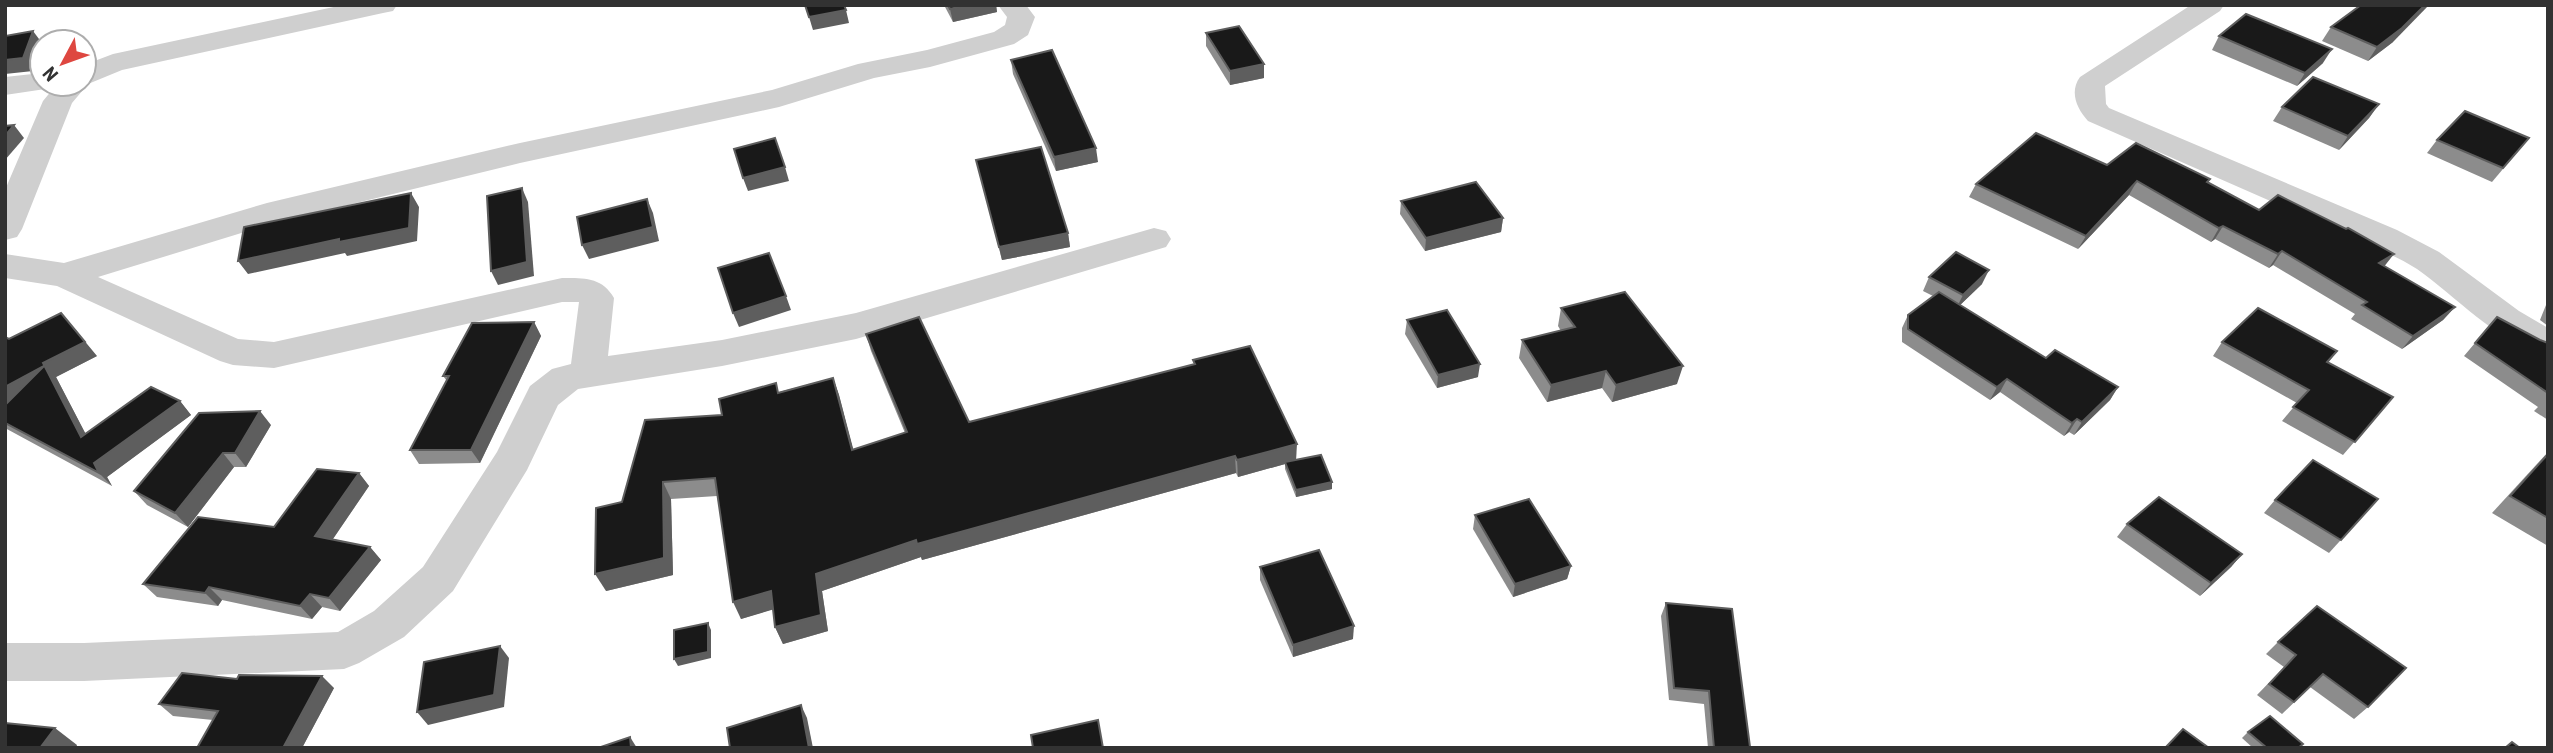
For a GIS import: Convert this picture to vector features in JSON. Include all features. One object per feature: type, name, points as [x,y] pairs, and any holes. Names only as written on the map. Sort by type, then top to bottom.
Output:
[{"type":"street","points":[[98,70],[113,63],[383,5]]},
{"type":"street","points":[[64,275],[267,214],[520,153],[779,98],[868,70],[930,58],[1004,38],[1018,29],[1021,17],[1013,5]]},
{"type":"street","points":[[2210,5],[2090,83],[2088,103],[2094,112],[2131,131],[2385,238],[2427,260],[2506,320],[2548,344]]},
{"type":"street","points":[[5,86],[28,84]]},
{"type":"street","points":[[5,229],[13,194],[61,98]]},
{"type":"street","points":[[5,662],[84,662],[344,650],[389,624],[438,579],[513,459],[543,396],[565,379],[588,372],[722,353],[856,326],[1154,239]]},
{"type":"street","points":[[5,266],[64,275],[233,352],[274,355],[562,290],[587,290],[597,298],[588,372]]},
{"type":"building","points":[[805,5],[844,5],[846,10],[809,17]]},
{"type":"building","points":[[948,5],[966,5],[950,9]]},
{"type":"building","points":[[2361,5],[2425,5],[2402,28],[2377,47],[2331,27]]},
{"type":"building","points":[[2246,14],[2332,49],[2305,73],[2219,36]]},
{"type":"building","points":[[1239,26],[1264,64],[1230,71],[1206,33]]},
{"type":"building","points":[[28,32],[28,44],[23,58],[5,60],[5,36]]},
{"type":"building","points":[[1052,50],[1096,148],[1054,157],[1011,60]]},
{"type":"building","points":[[2313,77],[2379,104],[2348,136],[2282,107]]},
{"type":"building","points":[[2465,111],[2529,138],[2503,168],[2437,140]]},
{"type":"building","points":[[14,125],[5,136],[5,126]]},
{"type":"building","points":[[2036,133],[2107,165],[2136,143],[2210,179],[2207,182],[2259,210],[2278,195],[2348,228],[2394,254],[2379,263],[2455,307],[2413,336],[2362,305],[2367,302],[2282,251],[2278,254],[2223,226],[2219,228],[2137,181],[2086,236],[1976,184]]},
{"type":"building","points":[[775,138],[785,167],[743,178],[734,149]]},
{"type":"building","points":[[1041,147],[1068,233],[999,247],[976,160]]},
{"type":"building","points":[[1476,182],[1503,218],[1426,238],[1401,201]]},
{"type":"building","points":[[522,188],[527,262],[491,271],[487,196]]},
{"type":"building","points":[[411,193],[409,228],[339,242],[339,239],[238,261],[244,227]]},
{"type":"building","points":[[647,199],[653,227],[582,245],[577,217]]},
{"type":"building","points":[[1956,252],[1989,270],[1963,295],[1929,277]]},
{"type":"building","points":[[769,253],[786,296],[733,313],[718,268]]},
{"type":"building","points":[[1625,292],[1683,366],[1616,385],[1606,371],[1551,385],[1522,340],[1575,327],[1561,308]]},
{"type":"building","points":[[1939,292],[2046,358],[2055,350],[2118,387],[2082,422],[2077,419],[2072,423],[2007,379],[1997,387],[1908,329],[1908,315]]},
{"type":"building","points":[[2258,308],[2337,351],[2327,362],[2393,397],[2355,442],[2293,407],[2309,390],[2222,342]]},
{"type":"building","points":[[1447,310],[1480,364],[1438,375],[1407,320]]},
{"type":"building","points":[[61,313],[85,342],[43,363],[81,437],[151,387],[180,401],[94,463],[99,473],[5,423],[5,405],[44,366],[5,387],[5,337],[9,339]]},
{"type":"building","points":[[919,317],[969,422],[1195,364],[1193,360],[1250,346],[1297,444],[1237,460],[1235,456],[917,544],[916,540],[816,574],[821,615],[775,627],[771,591],[733,602],[715,478],[663,482],[664,558],[595,574],[596,508],[622,502],[645,420],[722,415],[719,399],[776,383],[778,393],[833,378],[852,450],[907,432],[866,334]]},
{"type":"building","points":[[2497,317],[2548,343],[2548,393],[2475,343]]},
{"type":"building","points":[[534,322],[471,450],[410,450],[449,376],[443,376],[472,323]]},
{"type":"building","points":[[260,411],[235,453],[223,453],[175,513],[134,491],[199,413]]},
{"type":"building","points":[[2548,454],[2548,518],[2510,496]]},
{"type":"building","points":[[1321,455],[1332,482],[1296,490],[1285,462]]},
{"type":"building","points":[[2313,460],[2378,499],[2341,540],[2275,500]]},
{"type":"building","points":[[317,469],[359,473],[315,536],[370,547],[329,598],[310,594],[300,606],[209,587],[205,593],[143,584],[198,517],[274,527]]},
{"type":"building","points":[[2159,497],[2242,554],[2211,583],[2127,524]]},
{"type":"building","points":[[1529,499],[1571,566],[1515,584],[1475,515]]},
{"type":"building","points":[[1319,550],[1354,626],[1293,645],[1260,567]]},
{"type":"building","points":[[1666,603],[1732,609],[1750,747],[1758,748],[1714,748],[1709,691],[1674,688]]},
{"type":"building","points":[[2317,606],[2406,668],[2368,707],[2323,674],[2294,702],[2269,684],[2296,655],[2278,642]]},
{"type":"building","points":[[708,623],[708,652],[674,659],[674,630]]},
{"type":"building","points":[[500,646],[494,695],[417,712],[424,662]]},
{"type":"building","points":[[182,673],[237,679],[239,675],[322,676],[283,748],[197,748],[218,711],[159,704]]},
{"type":"building","points":[[801,705],[809,748],[730,748],[727,728]]},
{"type":"building","points":[[2270,716],[2303,744],[2298,748],[2267,748],[2248,732]]},
{"type":"building","points":[[1098,720],[1103,748],[1033,748],[1031,735]]},
{"type":"building","points":[[5,723],[55,728],[40,748],[5,748]]},
{"type":"building","points":[[2183,729],[2209,748],[2165,748]]},
{"type":"building","points":[[630,737],[631,748],[598,748]]},
{"type":"building","points":[[2512,742],[2520,748],[2505,748]]}]
